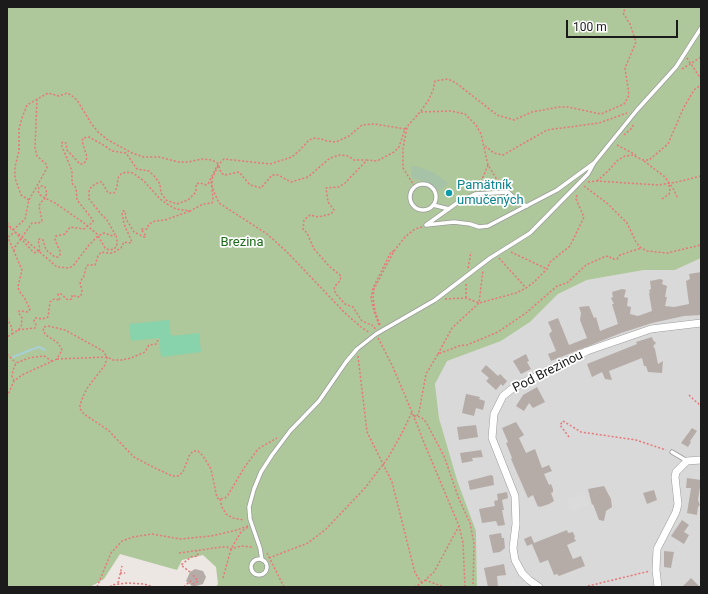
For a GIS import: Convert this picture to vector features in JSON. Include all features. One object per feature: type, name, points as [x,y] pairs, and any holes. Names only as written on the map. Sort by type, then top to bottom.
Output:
[{"type":"street","name":"Pod Brezinou","points":[[536,586],[522,573],[515,560],[516,496],[492,438],[494,414],[503,396],[513,388],[587,351],[651,329],[701,322]]},
{"type":"street","points":[[658,587],[656,570],[657,549],[676,512],[678,504],[676,472],[687,461],[701,460]]},
{"type":"lane","points":[[262,560],[256,560],[251,563],[250,566],[252,572],[257,575],[263,574],[266,569],[266,564],[262,560],[260,548],[251,524],[249,507],[251,496],[265,466],[284,439],[319,401],[346,362],[357,349],[376,334],[441,295],[496,255],[530,233],[588,174],[594,163],[637,110],[676,67],[701,28]]},
{"type":"lane","points":[[426,225],[454,222],[479,227],[488,226],[556,190],[594,163]]},
{"type":"lane","points":[[421,184],[432,187],[436,194],[433,205],[425,210],[415,206],[410,197],[415,187],[421,184]]},
{"type":"lane","points":[[426,225],[449,208],[475,194],[508,192],[519,203],[526,206]]},
{"type":"lane","points":[[433,205],[449,208]]},
{"type":"lane","points":[[672,452],[687,461]]},
{"type":"path","points":[[29,200],[21,195],[15,178],[19,129],[27,105],[48,93],[59,96],[67,93],[71,95],[77,100],[98,132],[108,140],[132,154],[144,157],[164,158],[179,162],[202,159],[212,160],[219,164],[221,173],[225,175],[239,172],[250,185],[261,188],[272,175],[278,175],[291,182],[308,176],[326,161],[340,155],[348,156],[354,160],[377,161],[394,152],[398,147],[406,128],[428,101],[435,82],[448,79],[456,83],[497,115],[514,120],[532,112],[559,107],[568,107],[601,114],[613,110],[624,104],[629,95],[625,68],[636,42],[630,24],[623,13],[626,7]]},
{"type":"path","points":[[701,57],[691,64],[701,79]]},
{"type":"path","points":[[701,85],[694,90],[683,109],[668,144],[649,160],[643,160],[635,156],[625,156],[618,160],[597,181],[651,184],[669,183],[701,176]]},
{"type":"path","points":[[13,230],[25,219],[29,200],[47,168],[46,164],[37,156],[37,100]]},
{"type":"path","points":[[420,112],[451,110],[465,114],[476,125],[481,134],[488,165],[496,178],[508,192]]},
{"type":"path","points":[[484,146],[494,153],[503,155],[547,130],[599,124],[637,110]]},
{"type":"path","points":[[38,251],[40,249],[38,240],[40,238],[43,240],[46,250],[55,257],[58,257],[60,252],[55,240],[56,236],[65,234],[70,227],[81,229],[88,227],[93,222],[77,200],[76,188],[72,183],[73,176],[70,166],[62,150],[61,144],[63,142],[66,143],[67,150],[80,164],[83,164],[86,161],[87,157],[82,141],[83,138],[89,137],[112,151],[126,153],[137,169],[149,171],[155,177],[160,184],[161,193],[166,200],[174,204],[180,204],[188,200],[196,192],[196,184],[208,184],[217,166],[224,159],[270,164],[292,157],[309,140],[315,138],[336,142],[348,136],[362,125],[374,124],[406,128]]},
{"type":"path","points":[[406,128],[403,148],[404,168],[415,187]]},
{"type":"path","points":[[611,142],[643,160],[660,172],[669,183],[678,199]]},
{"type":"path","points":[[367,160],[345,183],[339,187],[326,188],[328,202],[334,210],[331,214],[324,216],[318,217],[310,215],[304,220],[303,229],[307,233],[314,249],[329,266],[341,276],[340,281],[335,286],[334,290],[337,295],[345,304],[353,307],[362,321],[374,326],[376,334],[392,365],[459,526],[463,544],[465,587]]},
{"type":"path","points":[[219,164],[212,179],[214,192],[219,203],[267,234],[287,252],[345,313],[361,327],[373,334],[376,334]]},
{"type":"path","points":[[475,194],[488,165]]},
{"type":"path","points":[[14,251],[32,223],[39,223],[42,221],[39,206],[44,200],[45,198],[47,193],[45,187],[42,186],[39,187],[38,191],[40,195],[45,198],[88,227],[98,236],[105,248],[110,250],[117,246],[115,234],[107,220],[89,199],[92,186],[99,182],[102,182],[108,193],[114,193],[118,178],[121,174],[126,172],[133,173],[140,177],[160,199],[167,204],[176,208],[190,211]]},
{"type":"path","points":[[7,337],[18,330],[34,328],[36,326],[34,321],[35,318],[42,319],[48,317],[50,302],[54,299],[60,300],[58,294],[62,294],[68,300],[72,299],[72,295],[77,297],[81,296],[82,291],[80,282],[84,276],[86,267],[88,265],[95,265],[98,256],[102,252],[111,253],[122,248],[124,242],[132,242],[124,224],[123,211],[125,211],[126,219],[134,232],[144,237],[146,236],[141,229],[146,229],[149,224],[155,221],[165,220],[190,211],[203,204],[212,203],[211,178]]},
{"type":"path","points":[[580,183],[608,204],[628,223],[636,242],[641,248],[647,251],[667,253],[701,245]]},
{"type":"path","points":[[662,199],[670,192],[669,183]]},
{"type":"path","points":[[417,416],[420,412],[426,374],[452,328],[479,303],[516,293],[526,288],[547,269],[550,262],[570,246],[584,217],[576,199],[577,186]]},
{"type":"path","points":[[7,223],[15,232],[57,267],[69,268],[73,266],[98,236],[104,233],[113,236],[115,234]]},
{"type":"path","points":[[382,330],[374,311],[371,298],[372,288],[391,252],[394,251],[410,232],[426,225]]},
{"type":"path","points":[[7,226],[13,230]]},
{"type":"path","points":[[15,232],[9,236],[9,240],[22,270],[18,287],[30,309],[28,312],[18,312],[22,318],[18,330]]},
{"type":"path","points":[[22,238],[33,252],[38,251]]},
{"type":"path","points":[[438,354],[459,346],[467,345],[498,332],[526,313],[557,286],[567,283],[586,265],[609,256],[612,259],[617,259],[620,255],[641,248]]},
{"type":"path","points":[[380,324],[375,311],[373,297],[374,289],[394,251]]},
{"type":"path","points":[[466,298],[467,277],[471,252]]},
{"type":"path","points":[[502,252],[513,252],[547,269]]},
{"type":"path","points":[[496,255],[526,288]]},
{"type":"path","points":[[479,303],[484,264]]},
{"type":"path","points":[[441,295],[447,299],[466,298],[479,303]]},
{"type":"path","points":[[7,318],[12,328],[12,334]]},
{"type":"path","points":[[7,397],[14,382],[22,375],[57,358],[62,350],[58,344],[46,335],[43,330],[44,327],[48,326],[65,330],[103,351],[107,357],[105,365],[84,394],[80,409],[84,414],[108,430],[134,457],[172,476],[178,476],[183,472],[189,456],[193,451],[198,451],[211,469],[216,494],[220,499],[226,514],[233,518],[242,520],[250,519]]},
{"type":"path","points":[[57,358],[107,357],[113,360],[122,360],[145,352],[150,345],[156,344],[158,340]]},
{"type":"path","points":[[357,349],[368,432],[392,482],[415,573],[422,583]]},
{"type":"path","points":[[7,354],[16,363]]},
{"type":"path","points":[[14,382],[12,376],[16,363],[28,358],[44,356],[52,361]]},
{"type":"path","points":[[688,395],[701,407]]},
{"type":"path","points":[[284,587],[269,558],[308,543],[326,529],[365,488],[383,464],[402,433],[412,412]]},
{"type":"path","points":[[414,416],[422,418],[426,422],[444,456],[459,499],[470,523],[474,543],[473,587]]},
{"type":"path","points":[[569,436],[560,425],[563,421],[581,432],[636,440],[672,452]]},
{"type":"path","points":[[220,499],[228,495],[244,468],[258,449],[278,438]]},
{"type":"path","points":[[223,578],[231,549],[241,532],[251,524]]},
{"type":"path","points":[[97,587],[111,553],[122,541],[133,537],[152,534],[180,539],[211,536],[237,530],[251,524]]},
{"type":"path","points":[[414,587],[422,583],[434,572],[459,526]]},
{"type":"path","points":[[179,553],[222,547],[231,549],[241,546],[260,548]]},
{"type":"path","points":[[190,572],[181,565],[191,557],[198,556],[197,551]]},
{"type":"path","points":[[118,583],[122,566]]},
{"type":"path","points":[[584,587],[656,570]]},
{"type":"path","points":[[120,573],[125,573]]},
{"type":"path","points":[[184,587],[190,581],[194,584],[198,581],[192,574]]},
{"type":"path","points":[[425,580],[444,587]]},
{"type":"path","points":[[110,587],[117,584],[128,583],[144,584],[152,587]]},
{"type":"path","points":[[119,587],[126,587]]},
{"type":"shaded area","points":[[701,258],[701,587],[477,587],[476,531],[457,481],[439,418],[435,384],[446,361],[501,341],[530,322],[558,294],[587,280],[644,270],[675,270]]},
{"type":"shaded area","points":[[583,494],[588,498],[591,505],[573,511],[569,508],[566,501]]},
{"type":"shaded area","points":[[656,570],[657,581],[641,585],[638,574]]},
{"type":"green space","name":"Brezina","points":[[7,7],[701,7],[701,258],[675,270],[644,270],[587,280],[558,294],[530,322],[501,341],[447,361],[435,384],[439,418],[457,480],[476,531],[477,587],[216,587],[218,584],[216,567],[203,555],[182,560],[177,570],[120,554],[104,579],[90,587],[7,587]]},
{"type":"green space","points":[[411,166],[432,172],[448,183],[440,191],[426,182],[412,178]]},
{"type":"green space","points":[[169,320],[171,336],[199,333],[201,352],[161,357],[159,338],[131,341],[129,324]]},
{"type":"building","points":[[701,272],[701,315],[684,316],[652,323],[621,333],[551,361],[548,354],[556,351],[549,334],[552,331],[548,322],[558,318],[569,345],[587,338],[580,320],[581,313],[579,307],[589,306],[594,318],[596,317],[600,331],[618,324],[612,304],[614,304],[611,298],[613,297],[612,292],[622,289],[626,290],[624,297],[628,298],[627,306],[631,307],[630,314],[638,316],[652,311],[649,293],[649,290],[651,289],[650,281],[660,279],[663,280],[662,284],[667,286],[665,306],[674,307],[689,304],[686,281],[690,279],[689,274]]},
{"type":"building","points":[[652,337],[656,343],[653,346],[658,364],[663,361],[662,373],[648,372],[646,366],[644,366],[642,358],[609,371],[612,380],[605,379],[602,372],[592,377],[587,364],[637,344],[636,342]]},
{"type":"building","points":[[526,354],[529,361],[527,362],[531,369],[521,374],[513,361]]},
{"type":"building","points":[[486,365],[498,376],[500,374],[507,381],[503,386],[501,384],[496,390],[486,381],[489,378],[481,371]]},
{"type":"building","points":[[537,387],[545,402],[533,408],[529,403],[524,411],[516,406],[523,395]]},
{"type":"building","points":[[466,394],[480,397],[479,399],[485,401],[483,410],[476,408],[474,416],[462,413]]},
{"type":"building","points":[[516,422],[524,435],[519,438],[526,453],[535,449],[542,468],[549,465],[552,471],[544,474],[549,485],[551,484],[553,489],[553,492],[551,493],[554,501],[549,504],[538,507],[533,495],[528,498],[511,459],[512,458],[506,443],[508,442],[502,428]]},
{"type":"building","points":[[476,425],[478,437],[459,440],[457,427]]},
{"type":"building","points":[[692,428],[697,431],[688,447],[681,443]]},
{"type":"building","points":[[481,450],[483,457],[472,458],[473,461],[462,463],[460,453]]},
{"type":"building","points":[[491,475],[493,476],[494,485],[470,490],[468,481]]},
{"type":"building","points":[[687,478],[701,480],[698,500],[700,505],[698,507],[697,515],[687,513],[691,488],[686,488]]},
{"type":"building","points":[[604,486],[611,499],[612,507],[606,511],[604,521],[599,520],[593,504],[592,505],[588,489]]},
{"type":"building","points":[[654,490],[657,500],[647,504],[643,493]]},
{"type":"building","points":[[507,492],[508,498],[502,500],[505,525],[498,526],[496,521],[482,523],[479,509],[495,506],[494,501],[498,500],[497,494]]},
{"type":"building","points":[[682,520],[689,525],[684,532],[689,535],[684,544],[671,536]]},
{"type":"building","points":[[567,530],[568,533],[573,532],[576,541],[567,545],[573,559],[581,556],[585,566],[559,576],[557,574],[554,575],[548,560],[540,563],[532,544],[527,546],[524,539],[531,536],[534,543]]},
{"type":"building","points":[[501,533],[502,538],[504,538],[505,548],[500,552],[493,553],[489,535]]},
{"type":"building","points":[[664,551],[674,552],[671,568],[664,567]]},
{"type":"building","points":[[504,564],[506,575],[497,576],[498,587],[488,587],[484,568]]},
{"type":"building","points":[[195,569],[203,571],[206,577],[203,584],[193,587],[186,581],[190,572]]},
{"type":"building","points":[[691,578],[700,587],[682,587]]},
{"type":"waterway","points":[[13,357],[39,347],[45,350]]},
{"type":"place","name":"Pamätník umučených","points":[[449,193]]}]
